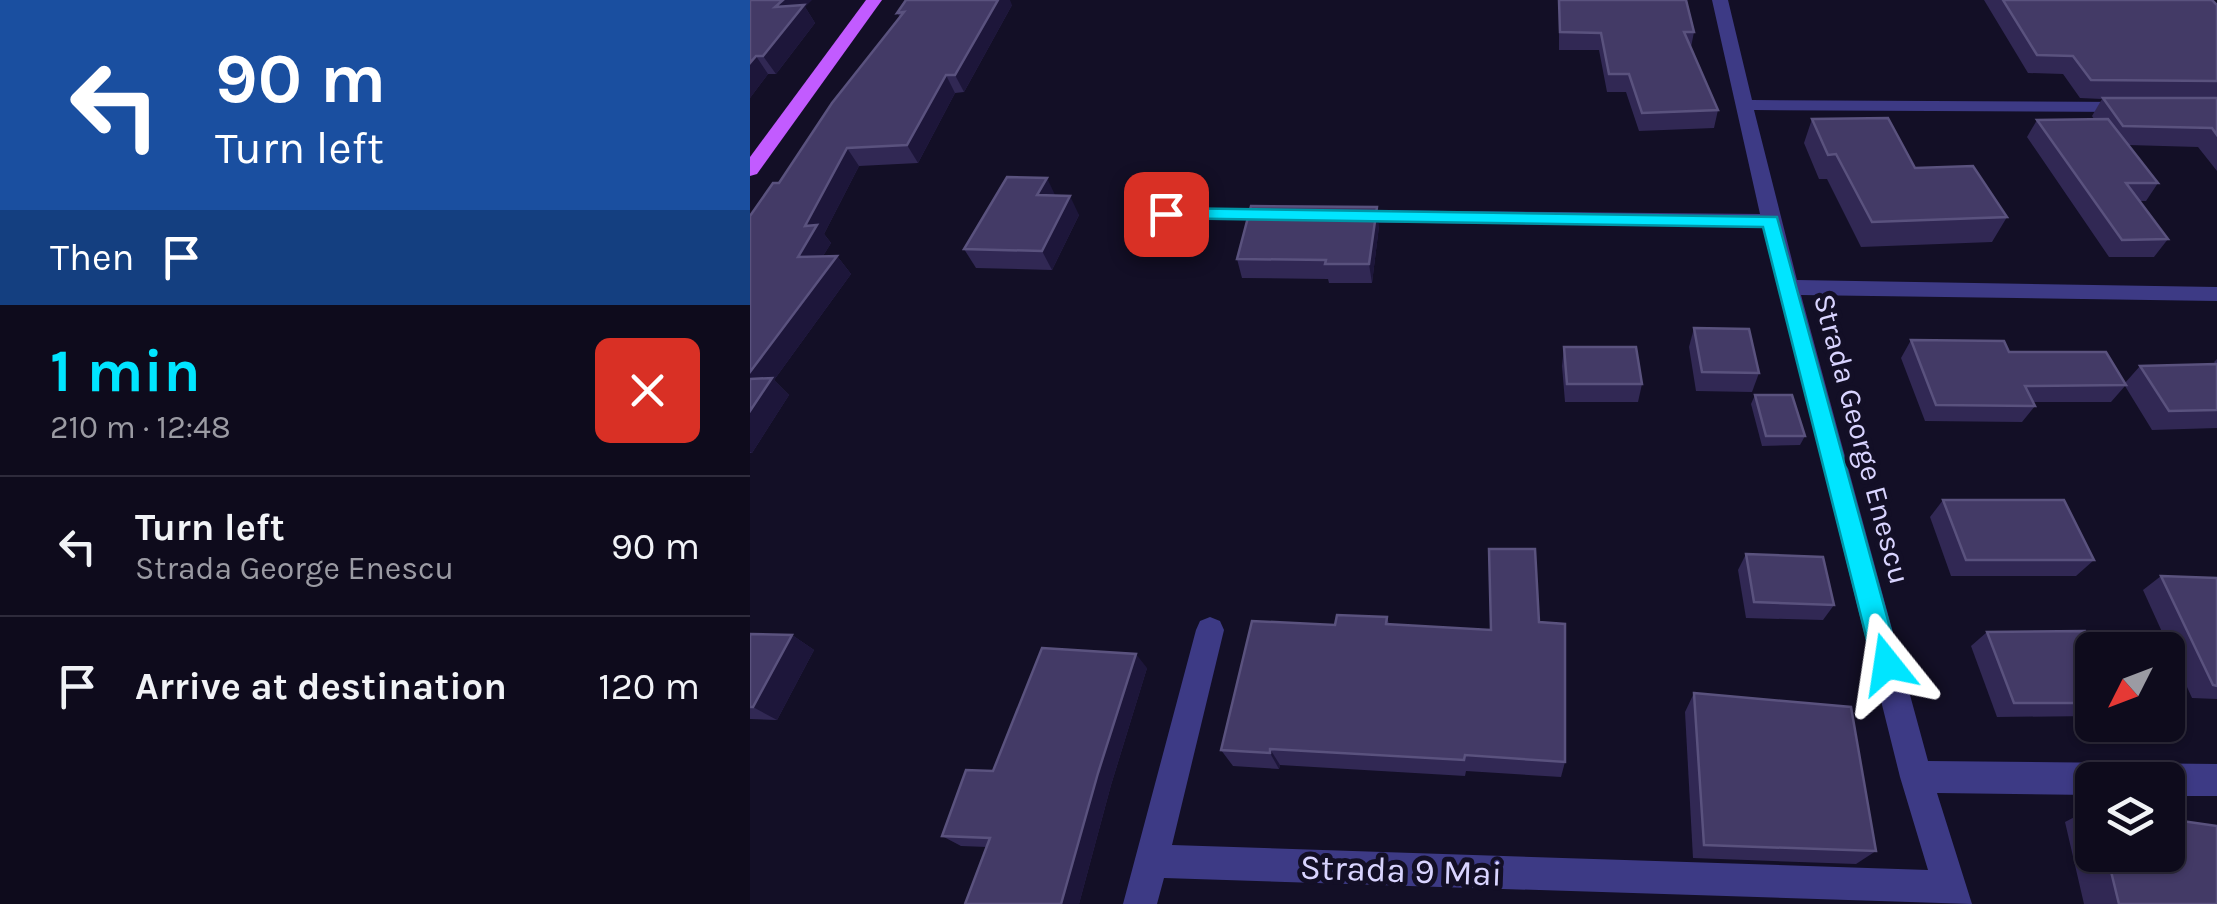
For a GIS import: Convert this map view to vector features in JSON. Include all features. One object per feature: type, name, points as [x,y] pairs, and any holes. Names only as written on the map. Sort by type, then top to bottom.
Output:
[{"type":"main road","points":[[750,170],[874,0]]},
{"type":"street","name":"Strada George Enescu","points":[[1720,0],[1771,221],[1916,777],[1953,896]]},
{"type":"street","points":[[1742,105],[2138,107]]},
{"type":"street","points":[[1166,214],[1771,221]]},
{"type":"street","points":[[1789,287],[2217,294]]},
{"type":"street","points":[[1140,904],[1210,630]]},
{"type":"street","points":[[1916,777],[2217,780]]},
{"type":"street","name":"Strada 9 Mai","points":[[1151,862],[1953,896]]},
{"type":"building","points":[[750,0],[783,0],[775,7],[804,5],[763,56],[756,56],[750,63]]},
{"type":"building","points":[[906,0],[998,0],[955,75],[946,75],[907,145],[847,148],[805,226],[817,225],[798,257],[837,256],[750,372],[750,216],[773,183],[779,183],[832,103],[904,12],[897,13]]},
{"type":"building","points":[[1559,0],[1686,0],[1694,32],[1684,32],[1718,110],[1642,113],[1629,74],[1609,74],[1601,33],[1560,32]]},
{"type":"building","points":[[2003,0],[2212,0],[2217,5],[2217,81],[2091,80],[2073,56],[2037,55]]},
{"type":"building","points":[[2103,98],[2217,98],[2217,135],[2212,128],[2123,126]]},
{"type":"building","points":[[1888,118],[1915,168],[1973,166],[2007,217],[1872,222],[1836,154],[1828,155],[1812,119]]},
{"type":"building","points":[[2108,119],[2158,183],[2126,183],[2168,239],[2122,240],[2037,120]]},
{"type":"building","points":[[1007,177],[1047,178],[1037,195],[1070,196],[1042,251],[964,249]]},
{"type":"building","points":[[1251,206],[1377,207],[1369,264],[1237,259]]},
{"type":"building","points":[[1694,328],[1749,329],[1759,373],[1702,372]]},
{"type":"building","points":[[1911,340],[2004,341],[2009,352],[2106,352],[2126,385],[2025,386],[2035,406],[1936,405]]},
{"type":"building","points":[[1564,347],[1636,347],[1642,384],[1567,384]]},
{"type":"building","points":[[2217,364],[2217,410],[2169,411],[2140,366]]},
{"type":"building","points":[[772,378],[750,411],[750,379]]},
{"type":"building","points":[[1755,395],[1792,395],[1805,436],[1766,436]]},
{"type":"building","points":[[1943,500],[2064,500],[2094,560],[1966,560]]},
{"type":"building","points":[[1489,549],[1535,549],[1539,622],[1565,624],[1565,762],[1465,755],[1464,760],[1270,749],[1270,753],[1221,750],[1252,621],[1335,625],[1337,615],[1387,617],[1386,624],[1491,630]]},
{"type":"building","points":[[1746,554],[1823,557],[1834,605],[1754,602]]},
{"type":"building","points":[[2161,576],[2217,578],[2217,686],[2213,685]]},
{"type":"building","points":[[2085,631],[2075,632],[2075,703],[2014,703],[1987,632]]},
{"type":"building","points":[[750,634],[792,635],[753,707],[750,707]]},
{"type":"building","points":[[1042,648],[1136,654],[1061,904],[965,904],[990,838],[942,836],[966,770],[993,771]]},
{"type":"building","points":[[1694,693],[1851,707],[1876,851],[1704,845]]},
{"type":"building","points":[[2185,821],[2217,826],[2217,904],[2119,904],[2111,872],[2185,872]]},
{"type":"route","points":[[1166,214],[1771,221],[1887,664]]}]
